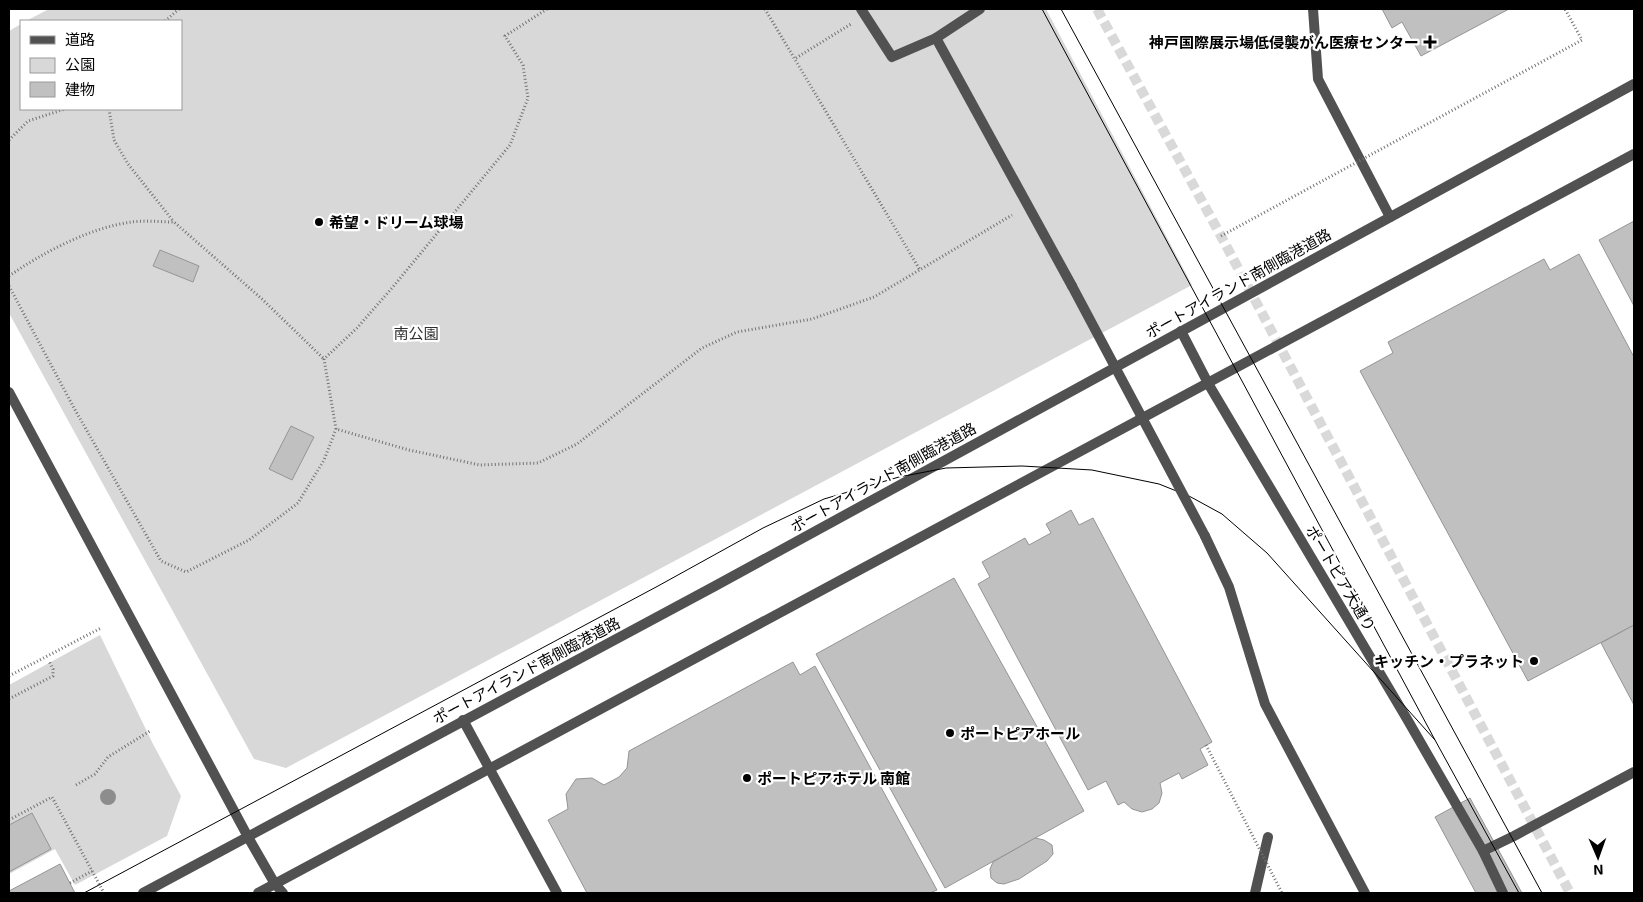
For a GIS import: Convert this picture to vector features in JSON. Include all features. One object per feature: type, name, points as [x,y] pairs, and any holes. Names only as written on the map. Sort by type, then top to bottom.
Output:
[{"type":"street","points":[[862,12],[892,57],[936,38],[980,9]]},
{"type":"street","points":[[1313,9],[1318,79],[1390,217]]},
{"type":"street","points":[[936,38],[1072,286],[1205,536],[1229,587],[1265,704],[1365,893]]},
{"type":"street","name":"ポートアイランド南側臨港道路","points":[[143,893],[716,586],[1634,84]]},
{"type":"street","points":[[258,893],[276,889],[490,768],[1210,385],[1634,154]]},
{"type":"street","name":"ポートピア大通り","points":[[1181,332],[1210,385],[1483,851],[1503,893]]},
{"type":"street","points":[[9,392],[276,889],[283,893]]},
{"type":"street","points":[[463,720],[557,893]]},
{"type":"street","points":[[1483,851],[1634,772]]},
{"type":"street","points":[[1255,893],[1268,837]]},
{"type":"path","points":[[166,20],[179,9]]},
{"type":"path","points":[[324,359],[357,328],[392,288],[510,146],[528,98],[523,65],[505,36],[547,9]]},
{"type":"path","points":[[765,9],[796,58],[920,270]]},
{"type":"path","points":[[1221,236],[1582,40],[1565,9]]},
{"type":"path","points":[[796,58],[862,12]]},
{"type":"path","points":[[9,140],[28,121],[62,110]]},
{"type":"path","points":[[9,286],[74,408],[161,561],[186,572],[249,540],[298,503],[324,460],[336,429],[324,359],[262,299],[174,222],[128,164],[114,140],[109,110]]},
{"type":"path","points":[[336,429],[409,450],[480,465],[538,463],[578,444],[702,348],[737,332],[812,319],[874,297],[1027,206]]},
{"type":"path","points":[[9,276],[30,261],[94,231],[132,222],[174,222]]},
{"type":"path","points":[[9,676],[101,628]]},
{"type":"path","points":[[9,699],[53,676],[53,669],[49,661]]},
{"type":"path","points":[[76,786],[95,774],[108,757],[150,731]]},
{"type":"path","points":[[1206,745],[1282,893]]},
{"type":"path","points":[[9,820],[52,797],[104,893]]},
{"type":"path","points":[[70,883],[92,871]]},
{"type":"green space","name":"南公園","points":[[49,9],[1046,9],[1192,285],[286,768],[254,759],[9,313],[9,31],[20,25],[20,110],[182,110],[182,20],[28,20]]},
{"type":"green space","points":[[100,635],[153,744],[181,796],[167,836],[75,885],[55,849],[9,874],[9,685]]},
{"type":"building","name":"神戸国際展示場低侵襲がん医療センター","points":[[1382,9],[1509,9],[1421,56],[1402,22],[1392,28]]},
{"type":"building","points":[[1634,221],[1634,306],[1599,240]]},
{"type":"building","points":[[160,250],[199,266],[193,282],[153,266]]},
{"type":"building","points":[[1579,254],[1634,357],[1634,625],[1528,681],[1360,371],[1393,353],[1388,342],[1544,259],[1550,270]]},
{"type":"building","points":[[291,426],[314,437],[292,480],[269,469]]},
{"type":"building","points":[[1071,510],[1079,525],[1093,518],[1212,742],[1200,749],[1208,765],[1182,779],[1179,773],[1160,783],[1162,793],[1159,803],[1152,809],[1142,812],[1132,809],[1124,802],[1118,805],[1106,781],[1088,790],[978,584],[990,577],[982,562],[1025,538],[1029,545],[1051,533],[1046,524]]},
{"type":"building","name":"ポートピアホール","points":[[954,578],[1084,811],[945,888],[816,654]]},
{"type":"building","points":[[1634,625],[1634,705],[1601,643]]},
{"type":"building","name":"ポートピアホテル 南館","points":[[793,662],[800,675],[815,666],[937,890],[930,893],[587,893],[548,820],[568,809],[566,794],[576,779],[592,778],[604,785],[619,777],[627,768],[629,751]]},
{"type":"building","points":[[1470,798],[1522,893],[1476,893],[1435,817]]},
{"type":"building","points":[[32,813],[51,849],[9,872],[9,825]]},
{"type":"building","points":[[1035,838],[1044,840],[1052,845],[1053,854],[1047,861],[1019,879],[1004,884],[997,883],[991,878],[990,869],[993,862]]},
{"type":"building","points":[[60,864],[75,893],[9,893],[9,891]]},
{"type":"tunnel","points":[[1097,9],[1221,236],[1570,893]]},
{"type":"tram line","points":[[1042,9],[1519,893]]},
{"type":"tram line","points":[[1061,9],[1542,893]]},
{"type":"tram line","points":[[84,893],[763,528],[824,499],[899,477],[946,468],[1022,466],[1092,470],[1159,484],[1189,496],[1222,514],[1267,553],[1435,740]]},
{"type":"place","name":"神戸国際展示場低侵襲がん医療センター","points":[[1430,42]]},
{"type":"place","name":"希望・ドリーム球場","points":[[319,222]]},
{"type":"place","name":"キッチン・プラネット","points":[[1534,661]]},
{"type":"place","name":"ポートピアホール","points":[[950,733]]},
{"type":"place","name":"ポートピアホテル 南館","points":[[747,778]]}]
